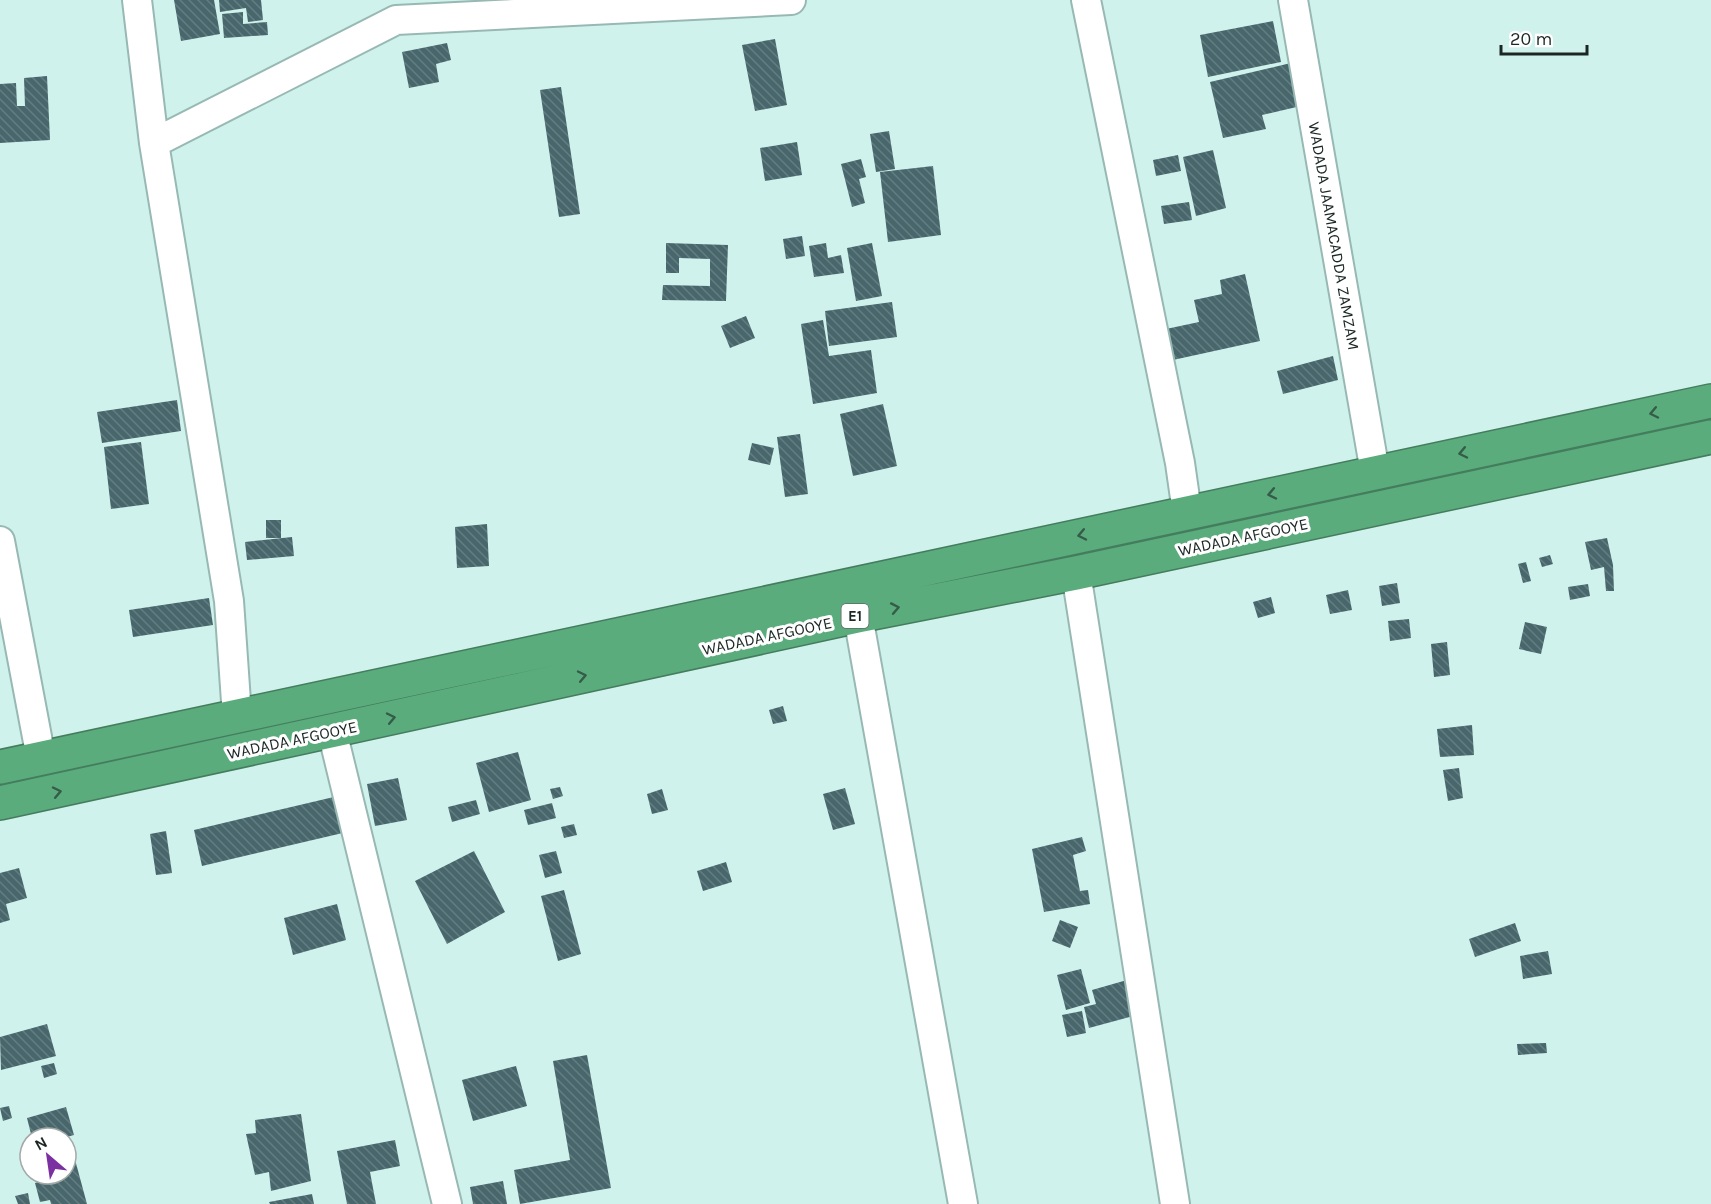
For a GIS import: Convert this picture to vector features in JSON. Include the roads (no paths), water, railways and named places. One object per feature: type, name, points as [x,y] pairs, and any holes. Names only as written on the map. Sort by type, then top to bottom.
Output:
[{"type":"highway","name":"WADADA AFGOOYE","points":[[0,767],[1711,401]]},
{"type":"highway","name":"WADADA AFGOOYE","points":[[0,803],[858,616],[1076,573],[1711,437]]},
{"type":"street","points":[[137,0],[154,143],[229,601],[237,716]]},
{"type":"street","points":[[154,143],[396,20],[791,0]]},
{"type":"street","points":[[1086,0],[1180,463],[1187,512]]},
{"type":"street","name":"WADADA JAAMACADDA ZAMZAM","points":[[1293,0],[1375,472]]},
{"type":"street","points":[[0,541],[40,758]]},
{"type":"street","points":[[1076,573],[1175,1204]]},
{"type":"street","points":[[858,616],[963,1204]]},
{"type":"street","points":[[332,731],[447,1204]]}]
